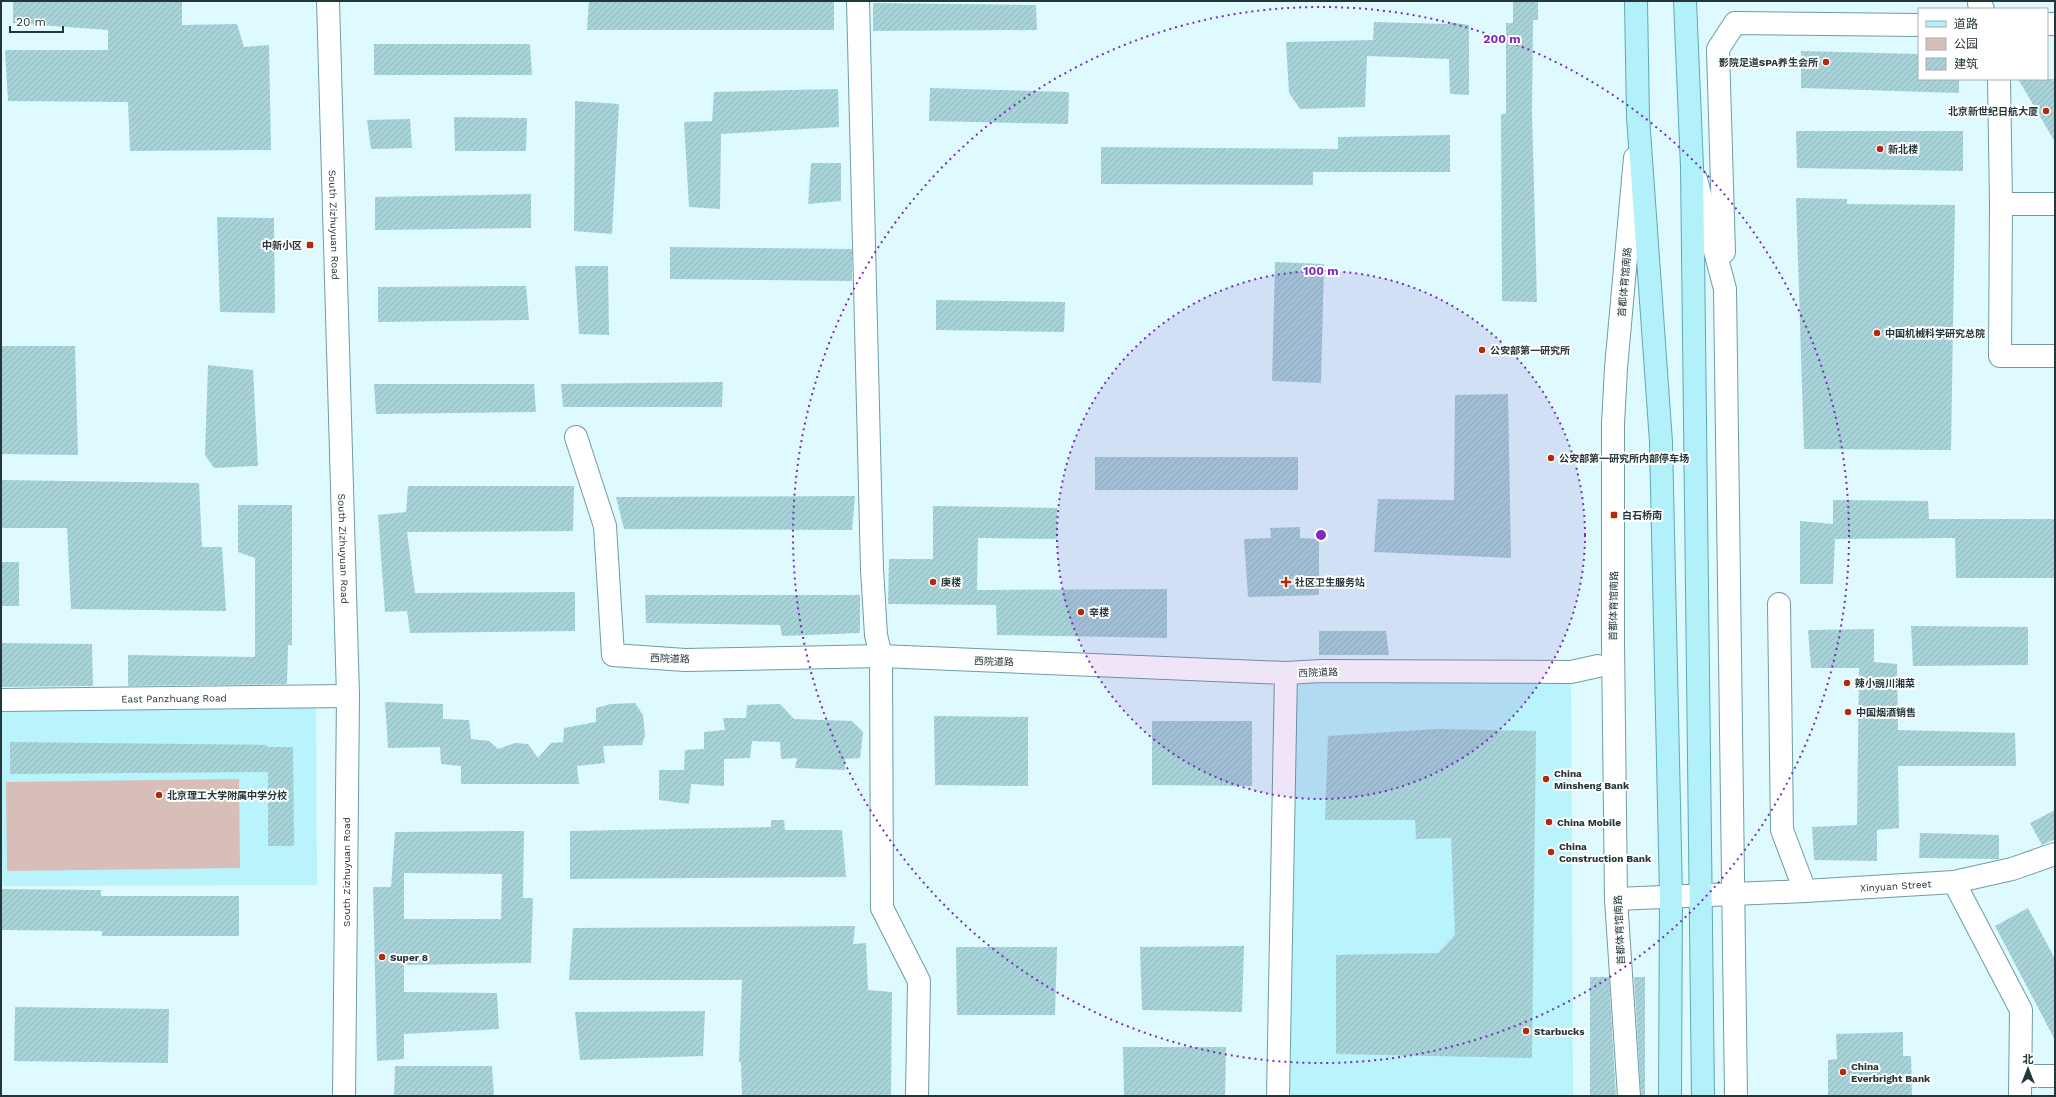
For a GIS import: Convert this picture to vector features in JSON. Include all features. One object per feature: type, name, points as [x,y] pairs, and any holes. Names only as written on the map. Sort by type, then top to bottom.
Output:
[{"type":"main road","name":"首都体育馆南路","points":[[1636,1],[1638,117],[1661,442],[1671,896],[1670,1096]]},
{"type":"main road","points":[[1685,1],[1692,167],[1703,1096]]},
{"type":"street","name":"South Zizhuyuan Road","points":[[328,1],[348,696],[344,1096]]},
{"type":"street","points":[[858,1],[872,569],[876,635],[881,656],[882,908],[919,981],[917,1096]]},
{"type":"street","points":[[1736,1096],[1732,894],[1725,289],[1718,49],[1735,23],[1918,25]]},
{"type":"street","points":[[1999,80],[2001,204],[2000,356],[2055,356]]},
{"type":"street","name":"首都体育馆南路","points":[[1629,1096],[1616,899],[1613,643],[1613,424],[1616,368],[1638,117]]},
{"type":"street","points":[[1692,167],[1725,289]]},
{"type":"street","points":[[2001,204],[2055,204]]},
{"type":"street","name":"西院道路","points":[[576,437],[605,526],[613,656],[685,660],[881,656],[1286,673],[1321,671],[1571,672],[1598,666]]},
{"type":"street","points":[[1779,604],[1782,830],[1805,892]]},
{"type":"street","points":[[1278,1096],[1286,673]]},
{"type":"street","name":"East Panzhuang Road","points":[[1,700],[348,696]]},
{"type":"street","name":"Xinyuan Street","points":[[1616,899],[1805,892],[1954,882],[2012,869],[2055,854]]},
{"type":"street","points":[[1954,882],[2021,1010],[2020,1086],[2055,1076]]},
{"type":"shaded area","points":[[1571,672],[1573,1096],[1278,1096],[1286,673]]},
{"type":"shaded area","name":"北京理工大学附属中学分校","points":[[316,703],[317,885],[1,886],[1,704]]},
{"type":"green space","points":[[239,779],[240,868],[7,871],[6,782]]},
{"type":"building","points":[[13,1],[182,1],[182,25],[237,24],[244,47],[269,45],[271,150],[130,151],[128,102],[8,101],[5,50],[108,50],[108,30],[13,23]]},
{"type":"building","points":[[589,1],[834,1],[834,30],[587,30]]},
{"type":"building","points":[[1513,1],[1538,1],[1538,20],[1533,20],[1532,113],[1537,302],[1502,301],[1501,114],[1506,114],[1506,23],[1513,23]]},
{"type":"building","points":[[873,3],[1036,5],[1037,30],[873,31]]},
{"type":"building","points":[[1374,22],[1448,24],[1448,22],[1469,25],[1469,95],[1450,94],[1449,59],[1367,56],[1365,107],[1300,109],[1289,93],[1286,42],[1373,40]]},
{"type":"building","points":[[374,44],[530,44],[532,75],[374,75]]},
{"type":"building","points":[[1801,51],[1918,54],[1918,80],[1959,80],[1959,93],[1801,88]]},
{"type":"building","name":"北京新世纪日航大厦","points":[[2055,79],[2055,142],[2019,80]]},
{"type":"building","points":[[930,88],[1069,92],[1068,124],[929,121]]},
{"type":"building","points":[[838,89],[839,127],[721,134],[720,209],[689,207],[684,122],[712,121],[714,92]]},
{"type":"building","points":[[575,101],[619,104],[612,234],[574,231]]},
{"type":"building","points":[[454,117],[527,118],[526,151],[455,151]]},
{"type":"building","points":[[410,119],[412,148],[371,149],[367,120]]},
{"type":"building","name":"新北楼","points":[[1796,131],[1963,131],[1963,171],[1797,168]]},
{"type":"building","points":[[1450,135],[1450,172],[1313,172],[1313,185],[1101,184],[1101,147],[1338,149],[1338,137]]},
{"type":"building","points":[[811,163],[841,163],[841,201],[808,204]]},
{"type":"building","points":[[531,194],[531,228],[375,230],[375,197]]},
{"type":"building","name":"中国机械科学研究总院","points":[[1796,198],[1847,199],[1847,204],[1955,205],[1951,450],[1804,449]]},
{"type":"building","points":[[217,217],[274,218],[275,313],[220,312]]},
{"type":"building","points":[[670,247],[852,249],[852,281],[670,279]]},
{"type":"building","points":[[1275,262],[1324,264],[1321,383],[1272,381]]},
{"type":"building","points":[[575,266],[608,266],[609,335],[579,334]]},
{"type":"building","points":[[526,286],[529,320],[378,322],[378,287]]},
{"type":"building","points":[[936,300],[1065,302],[1064,332],[936,330]]},
{"type":"building","points":[[1,346],[75,346],[78,455],[1,454]]},
{"type":"building","points":[[208,365],[253,370],[258,466],[214,468],[205,455]]},
{"type":"building","points":[[723,382],[722,407],[563,407],[561,384]]},
{"type":"building","points":[[374,384],[534,384],[536,412],[376,414]]},
{"type":"building","points":[[1508,394],[1511,558],[1374,552],[1378,499],[1454,500],[1455,395]]},
{"type":"building","points":[[1095,457],[1298,457],[1298,490],[1095,490]]},
{"type":"building","points":[[1,480],[199,483],[202,547],[222,547],[226,611],[71,609],[67,528],[1,528]]},
{"type":"building","points":[[408,486],[574,486],[573,531],[407,532],[415,593],[575,592],[575,631],[410,633],[407,611],[385,612],[378,515],[406,512]]},
{"type":"building","points":[[855,496],[852,530],[624,529],[616,497]]},
{"type":"building","points":[[1833,500],[1928,501],[1929,519],[2055,519],[2055,578],[1956,578],[1955,538],[1835,539],[1833,584],[1800,584],[1800,521],[1833,524]]},
{"type":"building","points":[[238,505],[292,505],[292,645],[288,645],[287,684],[128,686],[128,655],[255,657],[255,558],[238,552]]},
{"type":"building","points":[[933,506],[1057,508],[1057,539],[978,538],[977,590],[1167,589],[1167,638],[997,635],[996,605],[888,604],[889,559],[933,559]]},
{"type":"building","points":[[1300,527],[1300,538],[1319,539],[1319,595],[1248,597],[1244,539],[1271,538],[1270,528]]},
{"type":"building","points":[[1,562],[19,562],[19,606],[1,606]]},
{"type":"building","points":[[645,595],[860,595],[860,633],[782,636],[780,625],[646,623]]},
{"type":"building","points":[[1911,626],[2028,627],[2028,665],[1913,666]]},
{"type":"building","points":[[1874,629],[1874,662],[1897,664],[1898,730],[2015,733],[2016,766],[1898,766],[1899,828],[1877,830],[1877,861],[1814,860],[1812,827],[1857,825],[1859,668],[1811,668],[1808,630]]},
{"type":"building","points":[[1319,631],[1386,631],[1389,655],[1319,655]]},
{"type":"building","points":[[1,643],[92,644],[93,686],[1,687]]},
{"type":"building","points":[[385,702],[443,704],[443,719],[469,720],[471,739],[489,741],[498,749],[515,743],[528,744],[538,758],[551,743],[563,742],[564,728],[596,722],[596,708],[611,704],[635,703],[643,715],[645,735],[642,745],[603,746],[605,763],[577,766],[579,784],[461,784],[461,766],[441,764],[440,747],[388,748]]},
{"type":"building","points":[[780,704],[794,719],[852,721],[863,732],[860,758],[845,759],[845,770],[795,768],[797,758],[781,759],[780,742],[752,741],[750,758],[724,759],[724,786],[691,784],[689,804],[659,800],[659,770],[684,770],[685,750],[704,749],[704,732],[725,730],[723,718],[746,718],[747,705]]},
{"type":"building","points":[[934,716],[1028,717],[1028,786],[935,785]]},
{"type":"building","points":[[1152,721],[1252,721],[1252,786],[1152,785]]},
{"type":"building","points":[[1438,729],[1536,731],[1532,1058],[1336,1054],[1336,955],[1438,953],[1455,935],[1451,838],[1416,839],[1415,820],[1325,820],[1328,736]]},
{"type":"building","points":[[10,742],[267,745],[267,747],[293,747],[294,846],[268,846],[268,772],[10,774]]},
{"type":"building","points":[[2055,810],[2055,839],[2042,845],[2030,823]]},
{"type":"building","points":[[771,820],[784,820],[785,830],[842,830],[846,877],[570,879],[570,831],[771,827]]},
{"type":"building","points":[[524,831],[523,898],[533,898],[531,963],[404,965],[404,992],[497,993],[499,1029],[404,1034],[404,1059],[377,1061],[373,887],[391,887],[395,832]],"holes":[[[404,873],[502,874],[501,919],[404,919]]]},
{"type":"building","points":[[1920,833],[1999,835],[1999,859],[1919,858]]},
{"type":"building","points":[[1,889],[101,890],[101,896],[239,896],[239,936],[102,936],[102,931],[1,930]]},
{"type":"building","points":[[2028,908],[2055,959],[2055,1040],[1995,926]]},
{"type":"building","points":[[855,926],[853,944],[866,943],[868,990],[892,992],[891,1096],[742,1096],[741,1062],[739,1062],[742,980],[569,980],[573,928]]},
{"type":"building","points":[[1244,946],[1242,1012],[1142,1010],[1140,947]]},
{"type":"building","points":[[956,947],[1057,947],[1055,1015],[957,1015]]},
{"type":"building","points":[[1590,977],[1609,977],[1616,1096],[1590,1096]]},
{"type":"building","points":[[1634,977],[1645,977],[1645,1096],[1641,1096]]},
{"type":"building","points":[[15,1007],[169,1009],[168,1063],[14,1061]]},
{"type":"building","points":[[705,1011],[703,1056],[580,1060],[575,1012]]},
{"type":"building","points":[[1903,1032],[1903,1056],[1911,1056],[1912,1096],[1828,1096],[1828,1060],[1837,1059],[1836,1034]]},
{"type":"building","points":[[1123,1047],[1226,1047],[1225,1096],[1124,1096]]},
{"type":"building","points":[[395,1066],[492,1066],[494,1096],[394,1096]]},
{"type":"place","name":"影院足道SPA养生会所","points":[[1826,62]]},
{"type":"place","name":"北京新世纪日航大厦","points":[[2046,111]]},
{"type":"place","name":"新北楼","points":[[1880,149]]},
{"type":"place","name":"中新小区","points":[[310,245]]},
{"type":"place","name":"中国机械科学研究总院","points":[[1877,333]]},
{"type":"place","name":"公安部第一研究所","points":[[1482,350]]},
{"type":"place","name":"公安部第一研究所内部停车场","points":[[1551,458]]},
{"type":"place","name":"白石桥南","points":[[1614,515]]},
{"type":"place","name":"庚楼","points":[[933,582]]},
{"type":"place","name":"社区卫生服务站","points":[[1286,582]]},
{"type":"place","name":"辛楼","points":[[1081,612]]},
{"type":"place","name":"辣小豌川湘菜","points":[[1847,683]]},
{"type":"place","name":"中国烟酒销售","points":[[1848,712]]},
{"type":"place","name":"China Minsheng Bank","points":[[1546,779]]},
{"type":"place","name":"北京理工大学附属中学分校","points":[[159,795]]},
{"type":"place","name":"China Mobile","points":[[1549,822]]},
{"type":"place","name":"China Construction Bank","points":[[1551,852]]},
{"type":"place","name":"Super 8","points":[[382,957]]},
{"type":"place","name":"Starbucks","points":[[1526,1031]]},
{"type":"place","name":"China Everbright Bank","points":[[1843,1072]]}]
